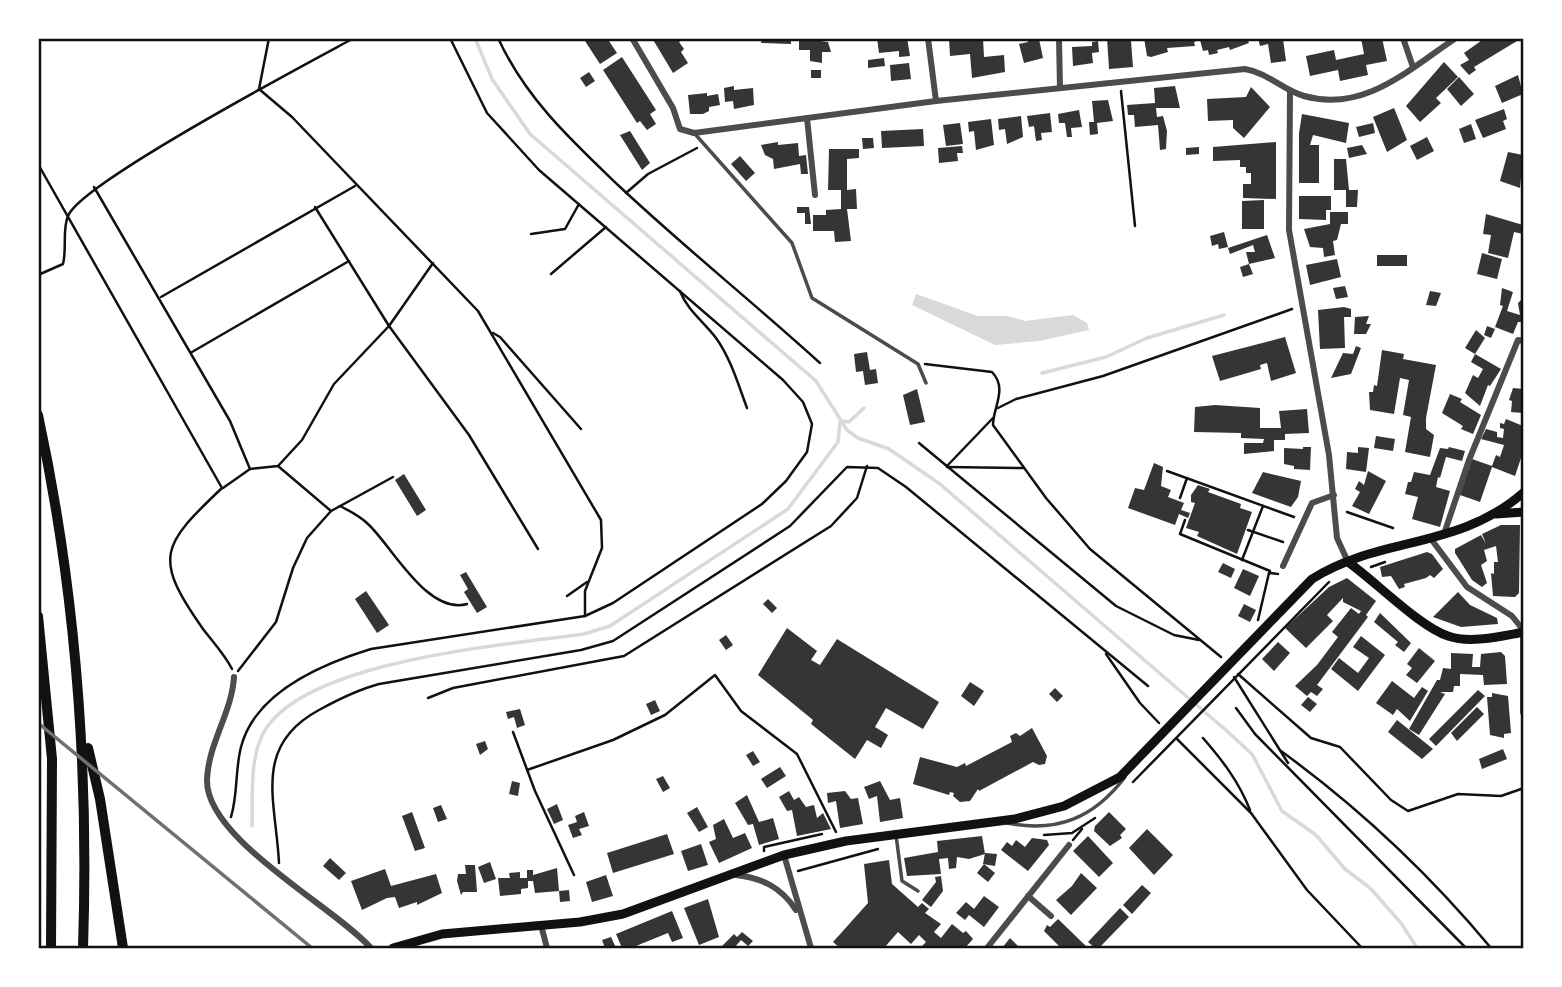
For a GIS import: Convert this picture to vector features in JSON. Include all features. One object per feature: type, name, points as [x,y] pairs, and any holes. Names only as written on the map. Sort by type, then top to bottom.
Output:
[{"type":"highway","points":[[38,415],[54,489],[66,567],[82,725],[85,788],[83,948]]},
{"type":"highway","points":[[38,616],[52,760],[54,857],[51,948]]},
{"type":"highway","points":[[82,725],[100,799],[123,948]]},
{"type":"main road","points":[[393,948],[442,934],[623,914],[784,855],[896,834],[998,821],[1048,810],[1089,794],[1120,777],[1163,726],[1181,713],[1312,579],[1348,562],[1444,536],[1495,515],[1524,492]]},
{"type":"main road","points":[[1495,515],[1524,512]]},
{"type":"main road","points":[[1348,562],[1431,627],[1448,636],[1485,638],[1524,633]]},
{"type":"street","points":[[632,38],[656,75],[680,129],[694,133],[936,101],[1245,69],[1268,76],[1290,90],[1315,98],[1348,99],[1378,91],[1456,38]]},
{"type":"street","points":[[928,38],[936,101]]},
{"type":"street","points":[[1059,38],[1060,88]]},
{"type":"street","points":[[1403,38],[1413,66]]},
{"type":"street","points":[[1290,90],[1289,230],[1335,495],[1337,538],[1348,562]]},
{"type":"street","points":[[807,118],[815,195]]},
{"type":"street","points":[[1444,536],[1469,460],[1518,340],[1524,341]]},
{"type":"street","points":[[1283,566],[1312,503],[1335,495]]},
{"type":"street","points":[[1431,539],[1467,587],[1512,615],[1524,633],[1524,712]]},
{"type":"street","points":[[234,677],[209,760],[207,782],[210,797],[225,825],[371,948]]},
{"type":"street","points":[[987,948],[1069,845]]},
{"type":"street","points":[[784,855],[811,948]]},
{"type":"street","points":[[730,874],[768,883],[789,899],[801,916]]},
{"type":"street","points":[[1028,896],[1051,916]]},
{"type":"street","points":[[541,925],[547,948]]},
{"type":"lane","points":[[694,133],[792,243],[801,261],[808,293],[812,298],[918,365],[926,383]]},
{"type":"lane","points":[[998,821],[1048,827],[1104,803],[1136,761]]},
{"type":"lane","points":[[896,834],[902,881],[918,891]]},
{"type":"path","points":[[259,89],[269,38]]},
{"type":"path","points":[[38,275],[59,268],[64,259],[68,214],[94,187],[259,89],[354,38]]},
{"type":"path","points":[[225,825],[230,820],[234,806],[238,762],[246,732],[264,706],[292,685],[348,656],[371,649],[585,616],[613,603],[762,504],[786,481],[807,452],[811,438],[809,413],[796,395],[502,133],[487,113],[450,38]]},
{"type":"path","points":[[498,38],[526,90],[556,126],[626,192],[820,363]]},
{"type":"path","points":[[1119,81],[1135,226]]},
{"type":"path","points":[[259,89],[292,117],[478,311],[597,510],[603,534],[598,561],[585,591],[585,616]]},
{"type":"path","points":[[626,192],[648,174],[706,144]]},
{"type":"path","points":[[38,164],[222,488]]},
{"type":"path","points":[[160,297],[356,185]]},
{"type":"path","points":[[94,187],[192,352],[239,438],[250,469]]},
{"type":"path","points":[[531,234],[565,229],[579,204]]},
{"type":"path","points":[[315,207],[389,326],[469,435],[538,549]]},
{"type":"path","points":[[551,274],[606,227]]},
{"type":"path","points":[[192,352],[349,261]]},
{"type":"path","points":[[234,677],[232,666],[177,590],[171,570],[172,545],[180,529],[222,488],[250,469],[278,466],[302,440],[334,384],[389,326],[433,263]]},
{"type":"path","points":[[680,289],[685,303],[716,338],[733,368],[747,408]]},
{"type":"path","points":[[998,408],[1016,399],[1103,376],[1292,309]]},
{"type":"path","points":[[490,331],[500,337],[581,429]]},
{"type":"path","points":[[918,365],[992,372],[999,388],[998,408],[993,418],[947,467]]},
{"type":"path","points":[[993,418],[993,425],[1023,468],[1090,549],[1228,664]]},
{"type":"path","points":[[919,443],[1116,606],[1174,635],[1189,640],[1201,640]]},
{"type":"path","points":[[428,698],[453,688],[624,656],[831,526],[857,498],[867,465]]},
{"type":"path","points":[[279,872],[272,806],[273,770],[282,742],[302,719],[352,693],[379,684],[581,650],[613,641],[790,526],[847,467],[867,465],[878,468],[906,487],[1148,686]]},
{"type":"path","points":[[278,466],[331,511]]},
{"type":"path","points":[[947,467],[1023,468]]},
{"type":"path","points":[[1167,471],[1294,517]]},
{"type":"path","points":[[234,677],[276,622],[298,555],[307,538],[331,511],[393,477]]},
{"type":"path","points":[[1180,498],[1187,478]]},
{"type":"path","points":[[340,506],[370,525],[409,573],[433,594],[452,605],[467,604]]},
{"type":"path","points":[[1242,560],[1250,531],[1263,506]]},
{"type":"path","points":[[1347,512],[1393,528]]},
{"type":"path","points":[[1185,520],[1180,534],[1270,571]]},
{"type":"path","points":[[1250,531],[1283,542]]},
{"type":"path","points":[[1360,571],[1391,560]]},
{"type":"path","points":[[1258,621],[1269,573],[1279,574],[1283,566]]},
{"type":"path","points":[[1191,722],[1334,578]]},
{"type":"path","points":[[567,596],[590,579]]},
{"type":"path","points":[[1100,647],[1140,702],[1163,726],[1168,716]]},
{"type":"path","points":[[1238,673],[1311,738],[1340,747],[1391,800],[1408,811],[1458,794],[1501,796],[1524,788]]},
{"type":"path","points":[[527,770],[613,740],[664,715],[715,675],[741,711],[797,754],[836,832]]},
{"type":"path","points":[[1234,677],[1289,766]]},
{"type":"path","points":[[1236,708],[1255,734],[1466,948]]},
{"type":"path","points":[[513,732],[574,875]]},
{"type":"path","points":[[1203,738],[1224,761],[1241,789],[1251,813]]},
{"type":"path","points":[[1179,741],[1251,813],[1307,890],[1362,948]]},
{"type":"path","points":[[1281,751],[1331,787],[1420,873],[1491,948]]},
{"type":"path","points":[[1069,845],[1084,826]]},
{"type":"path","points":[[809,836],[823,834]]},
{"type":"path","points":[[803,870],[815,864],[814,861]]},
{"type":"shaded area","points":[[916,294],[978,316],[1008,316],[1025,321],[1073,315],[1087,323],[1089,330],[1039,341],[995,345],[912,305]]},
{"type":"building","points":[[583,38],[607,38],[617,53],[600,64]]},
{"type":"building","points":[[652,38],[685,38],[679,42],[684,49],[681,52],[688,63],[673,73]]},
{"type":"building","points":[[762,38],[791,38],[791,44],[761,43]]},
{"type":"building","points":[[799,38],[828,42],[831,52],[822,52],[822,63],[810,61],[810,50],[799,50]]},
{"type":"building","points":[[877,38],[907,38],[910,56],[899,57],[899,51],[879,53]]},
{"type":"building","points":[[949,38],[983,38],[984,57],[1004,55],[1005,72],[972,78],[970,54],[950,56]]},
{"type":"building","points":[[1027,38],[1039,39],[1043,58],[1024,63],[1019,44],[1028,42]]},
{"type":"building","points":[[1107,38],[1131,41],[1133,67],[1109,69]]},
{"type":"building","points":[[1144,38],[1247,38],[1249,43],[1230,50],[1229,47],[1217,50],[1218,53],[1209,55],[1208,50],[1203,51],[1200,40],[1194,42],[1195,46],[1167,48],[1168,52],[1151,57],[1147,56]]},
{"type":"building","points":[[1258,38],[1283,39],[1286,61],[1271,63],[1268,44],[1260,46]]},
{"type":"building","points":[[1361,38],[1382,38],[1387,61],[1366,65],[1368,75],[1340,81],[1338,70],[1310,76],[1306,56],[1334,50],[1336,60],[1364,54]]},
{"type":"building","points":[[1485,38],[1522,38],[1474,67],[1476,70],[1469,75],[1460,65],[1469,60],[1464,53]]},
{"type":"building","points":[[1098,41],[1099,52],[1092,53],[1093,63],[1073,66],[1072,47],[1092,46],[1092,42]]},
{"type":"building","points":[[622,57],[656,110],[650,114],[656,124],[647,130],[640,121],[637,123],[603,70]]},
{"type":"building","points":[[884,58],[885,66],[868,68],[868,60]]},
{"type":"building","points":[[1444,62],[1458,77],[1436,98],[1441,103],[1420,122],[1406,106]]},
{"type":"building","points":[[909,63],[911,79],[891,81],[890,65]]},
{"type":"building","points":[[811,70],[821,70],[821,78],[811,78]]},
{"type":"building","points":[[589,72],[595,81],[586,87],[580,78]]},
{"type":"building","points":[[1518,75],[1523,94],[1502,103],[1495,86]]},
{"type":"building","points":[[1459,77],[1474,94],[1461,106],[1447,89]]},
{"type":"building","points":[[734,86],[734,90],[753,88],[754,105],[734,109],[733,101],[725,102],[724,88]]},
{"type":"building","points":[[1175,86],[1180,108],[1156,108],[1157,117],[1163,116],[1167,131],[1166,149],[1160,150],[1158,125],[1135,127],[1134,115],[1128,115],[1127,105],[1155,103],[1154,88]]},
{"type":"building","points":[[1251,87],[1270,107],[1244,138],[1233,128],[1233,120],[1208,121],[1207,99],[1246,97]]},
{"type":"building","points":[[707,93],[707,96],[718,94],[720,105],[709,107],[709,111],[703,114],[690,114],[688,95]]},
{"type":"building","points":[[1108,100],[1113,121],[1097,123],[1098,134],[1090,135],[1089,122],[1094,122],[1092,101]]},
{"type":"building","points":[[1394,108],[1407,140],[1387,152],[1373,117]]},
{"type":"building","points":[[1504,109],[1507,119],[1503,121],[1506,129],[1483,138],[1475,120]]},
{"type":"building","points":[[1079,110],[1082,127],[1071,128],[1072,137],[1067,137],[1065,123],[1059,123],[1058,114]]},
{"type":"building","points":[[1050,113],[1052,132],[1041,133],[1042,140],[1036,141],[1034,126],[1029,127],[1027,116]]},
{"type":"building","points":[[1302,114],[1349,123],[1346,143],[1313,135],[1310,145],[1319,145],[1319,183],[1299,183],[1299,133]]},
{"type":"building","points":[[1021,116],[1023,137],[1007,144],[1005,129],[999,130],[998,119]]},
{"type":"building","points":[[991,119],[994,145],[976,150],[974,131],[969,132],[968,122]]},
{"type":"building","points":[[960,123],[963,144],[946,146],[943,125]]},
{"type":"building","points":[[1373,123],[1375,133],[1359,137],[1356,127]]},
{"type":"building","points":[[1471,124],[1476,139],[1464,143],[1459,129]]},
{"type":"building","points":[[923,129],[924,146],[882,148],[881,131]]},
{"type":"building","points":[[630,131],[650,163],[642,170],[620,135]]},
{"type":"building","points":[[1427,137],[1434,151],[1417,160],[1410,146]]},
{"type":"building","points":[[862,138],[873,138],[874,148],[863,149]]},
{"type":"building","points":[[778,142],[778,145],[798,143],[799,156],[806,155],[808,174],[801,174],[800,164],[774,169],[773,159],[765,155],[761,145]]},
{"type":"building","points":[[1276,142],[1276,199],[1243,198],[1243,184],[1251,184],[1251,173],[1246,173],[1246,167],[1240,167],[1240,160],[1213,161],[1213,147]]},
{"type":"building","points":[[1362,145],[1367,154],[1349,158],[1347,148]]},
{"type":"building","points":[[962,146],[963,153],[957,153],[958,161],[939,163],[938,148]]},
{"type":"building","points":[[1199,147],[1199,154],[1186,155],[1186,148]]},
{"type":"building","points":[[829,149],[859,149],[859,158],[847,159],[847,190],[856,189],[857,209],[847,209],[851,241],[835,242],[834,231],[813,231],[813,215],[826,215],[826,210],[841,209],[841,190],[828,190]]},
{"type":"building","points":[[1508,152],[1523,155],[1520,188],[1500,181]]},
{"type":"building","points":[[740,156],[755,173],[746,181],[731,164]]},
{"type":"building","points":[[1334,159],[1346,159],[1349,190],[1358,190],[1357,207],[1346,207],[1346,190],[1334,190]]},
{"type":"building","points":[[1299,196],[1331,196],[1331,210],[1326,210],[1326,220],[1299,219]]},
{"type":"building","points":[[1264,200],[1264,229],[1242,229],[1242,201]]},
{"type":"building","points":[[797,207],[809,207],[811,224],[805,224],[805,213],[797,213]]},
{"type":"building","points":[[1330,212],[1348,212],[1348,224],[1341,224],[1337,240],[1333,241],[1335,255],[1324,257],[1323,248],[1310,247],[1304,229],[1330,224]]},
{"type":"building","points":[[1486,214],[1523,225],[1523,234],[1514,232],[1508,258],[1488,253],[1491,235],[1483,234]]},
{"type":"building","points":[[1224,232],[1228,247],[1219,249],[1218,244],[1212,246],[1210,236]]},
{"type":"building","points":[[1267,235],[1275,258],[1249,264],[1246,252],[1255,252],[1253,245],[1230,254],[1228,248]]},
{"type":"building","points":[[1482,253],[1502,259],[1497,279],[1477,274]]},
{"type":"building","points":[[1377,255],[1407,255],[1407,266],[1377,266]]},
{"type":"building","points":[[1337,259],[1341,277],[1310,285],[1306,265]]},
{"type":"building","points":[[1249,264],[1253,274],[1243,277],[1240,267]]},
{"type":"building","points":[[1345,286],[1348,297],[1336,299],[1333,288]]},
{"type":"building","points":[[1502,288],[1513,292],[1507,311],[1520,315],[1518,303],[1523,298],[1523,322],[1518,322],[1513,334],[1495,327],[1503,306],[1500,305]]},
{"type":"building","points":[[1430,291],[1441,293],[1436,306],[1426,305]]},
{"type":"building","points":[[1344,307],[1351,309],[1351,317],[1344,317],[1345,348],[1320,349],[1318,310]]},
{"type":"building","points":[[1369,316],[1366,324],[1371,324],[1366,334],[1354,334],[1355,317]]},
{"type":"building","points":[[1487,326],[1495,329],[1491,338],[1484,335]]},
{"type":"building","points":[[1476,330],[1485,338],[1475,354],[1465,348]]},
{"type":"building","points":[[1285,337],[1296,373],[1271,381],[1267,363],[1260,365],[1261,369],[1220,381],[1212,356]]},
{"type":"building","points":[[1356,346],[1361,348],[1351,374],[1331,378],[1343,353],[1353,354]]},
{"type":"building","points":[[1382,350],[1404,354],[1403,359],[1436,365],[1426,418],[1426,429],[1434,435],[1430,457],[1405,452],[1411,417],[1403,415],[1409,380],[1400,378],[1394,414],[1370,410],[1369,392],[1373,392],[1374,385],[1377,386]]},
{"type":"building","points":[[867,352],[870,370],[876,369],[878,383],[865,385],[863,371],[856,372],[854,354]]},
{"type":"building","points":[[1475,354],[1501,369],[1490,386],[1488,385],[1480,406],[1465,393],[1473,375],[1478,378],[1483,369],[1471,362]]},
{"type":"building","points":[[1513,388],[1523,389],[1523,413],[1511,412],[1512,401],[1509,400]]},
{"type":"building","points":[[917,389],[925,422],[910,425],[903,395]]},
{"type":"building","points":[[1450,394],[1462,399],[1460,402],[1481,415],[1473,434],[1461,429],[1463,426],[1442,413]]},
{"type":"building","points":[[1215,405],[1260,408],[1260,428],[1281,428],[1279,411],[1307,409],[1309,433],[1285,434],[1285,440],[1274,440],[1274,451],[1244,454],[1244,443],[1263,443],[1264,439],[1241,438],[1241,433],[1194,432],[1195,407]]},
{"type":"building","points":[[1506,419],[1523,426],[1523,452],[1515,476],[1492,467],[1480,502],[1460,495],[1472,459],[1492,466],[1496,455],[1500,457],[1504,445],[1481,439],[1486,429],[1497,432],[1497,437],[1503,438],[1504,429],[1500,428],[1500,423],[1504,424]]},
{"type":"building","points":[[1376,436],[1395,439],[1393,451],[1374,448]]},
{"type":"building","points":[[1311,447],[1310,470],[1294,469],[1294,466],[1284,464],[1284,448]]},
{"type":"building","points":[[1358,447],[1369,448],[1366,472],[1346,469],[1347,452],[1358,453]]},
{"type":"building","points":[[1440,448],[1465,451],[1462,461],[1446,457],[1440,478],[1438,477],[1436,487],[1450,491],[1440,527],[1412,519],[1418,497],[1405,494],[1408,482],[1411,482],[1414,472],[1430,475]]},
{"type":"building","points":[[1154,463],[1163,467],[1161,486],[1171,490],[1168,497],[1184,503],[1181,510],[1190,513],[1188,518],[1179,514],[1175,525],[1128,508],[1135,488],[1144,490]]},
{"type":"building","points":[[1368,471],[1386,481],[1369,514],[1352,506],[1360,492],[1355,489],[1359,481],[1364,485]]},
{"type":"building","points":[[1263,472],[1301,481],[1298,497],[1291,507],[1252,493]]},
{"type":"building","points":[[404,474],[426,510],[417,516],[395,480]]},
{"type":"building","points":[[1198,485],[1210,489],[1208,492],[1241,504],[1240,508],[1252,512],[1237,554],[1197,536],[1199,532],[1186,528],[1195,503],[1191,502],[1191,495]]},
{"type":"building","points":[[1501,525],[1520,525],[1519,593],[1515,597],[1493,596],[1491,573],[1494,574],[1494,562],[1498,562],[1496,546],[1484,550],[1487,561],[1481,565],[1487,583],[1482,587],[1472,580],[1455,553],[1455,549],[1481,535],[1486,544],[1482,534]]},
{"type":"building","points":[[1427,552],[1432,554],[1443,569],[1434,578],[1430,575],[1404,584],[1405,587],[1399,589],[1391,576],[1382,577],[1380,567]]},
{"type":"building","points":[[1223,563],[1235,569],[1231,578],[1218,572]]},
{"type":"building","points":[[1243,569],[1259,576],[1250,596],[1234,588]]},
{"type":"building","points":[[466,572],[487,607],[477,613],[464,592],[468,589],[460,575]]},
{"type":"building","points":[[1347,578],[1376,601],[1366,615],[1368,617],[1317,685],[1323,689],[1317,696],[1311,692],[1307,696],[1295,686],[1317,665],[1338,637],[1332,632],[1351,608],[1359,614],[1361,611],[1343,602],[1343,598],[1327,615],[1333,621],[1306,648],[1285,628],[1329,587]]},
{"type":"building","points":[[366,591],[389,625],[377,633],[355,599]]},
{"type":"building","points":[[1458,592],[1470,605],[1497,618],[1498,624],[1461,627],[1433,617]]},
{"type":"building","points":[[768,599],[777,608],[772,613],[763,604]]},
{"type":"building","points":[[1244,604],[1256,610],[1250,622],[1238,616]]},
{"type":"building","points":[[1380,613],[1411,643],[1404,652],[1395,645],[1398,642],[1374,622]]},
{"type":"building","points":[[787,628],[817,651],[811,660],[820,665],[837,639],[939,702],[923,729],[886,708],[875,727],[888,735],[881,748],[867,740],[855,759],[811,724],[813,720],[758,675]]},
{"type":"building","points":[[726,635],[733,645],[726,650],[719,640]]},
{"type":"building","points":[[1361,636],[1385,655],[1358,691],[1331,669],[1339,658],[1358,673],[1369,658],[1353,647]]},
{"type":"building","points":[[1278,642],[1290,653],[1274,671],[1262,659]]},
{"type":"building","points":[[1419,648],[1435,661],[1417,683],[1406,675],[1412,668],[1407,664]]},
{"type":"building","points":[[1501,652],[1505,656],[1507,684],[1484,685],[1483,675],[1460,674],[1460,686],[1454,686],[1453,692],[1440,692],[1445,694],[1419,735],[1409,729],[1437,680],[1440,680],[1443,668],[1451,669],[1451,653],[1473,654],[1472,667],[1480,667],[1481,654]]},
{"type":"building","points":[[1392,681],[1414,698],[1422,687],[1428,691],[1410,721],[1397,709],[1393,715],[1376,703]]},
{"type":"building","points":[[970,682],[984,691],[974,706],[961,696]]},
{"type":"building","points":[[1055,688],[1063,696],[1057,702],[1049,694]]},
{"type":"building","points":[[1478,690],[1485,696],[1436,746],[1429,739]]},
{"type":"building","points":[[1492,693],[1508,696],[1511,733],[1504,734],[1504,738],[1490,735],[1487,697],[1492,697]]},
{"type":"building","points":[[1308,697],[1317,704],[1310,712],[1301,705]]},
{"type":"building","points":[[655,700],[660,711],[651,715],[646,704]]},
{"type":"building","points":[[1477,707],[1484,714],[1457,741],[1451,733]]},
{"type":"building","points":[[520,709],[525,725],[517,728],[514,717],[508,719],[506,712]]},
{"type":"building","points":[[1397,720],[1433,749],[1422,759],[1388,732]]},
{"type":"building","points":[[1032,728],[1047,756],[1045,764],[1033,762],[979,791],[978,789],[970,801],[960,802],[953,796],[954,793],[950,792],[949,795],[913,784],[920,757],[957,767],[965,763],[966,766],[1012,742],[1010,736],[1016,733],[1020,736]]},
{"type":"building","points":[[485,741],[488,749],[480,755],[476,744]]},
{"type":"building","points":[[1503,749],[1507,759],[1482,769],[1479,759]]},
{"type":"building","points":[[753,751],[760,762],[753,766],[746,755]]},
{"type":"building","points":[[780,767],[786,776],[767,788],[761,779]]},
{"type":"building","points":[[663,776],[670,788],[663,792],[656,779]]},
{"type":"building","points":[[512,781],[520,783],[518,796],[509,794]]},
{"type":"building","points":[[880,781],[890,800],[900,798],[903,818],[880,822],[877,796],[869,799],[864,787]]},
{"type":"building","points":[[789,791],[794,800],[799,797],[806,807],[814,805],[817,818],[823,813],[831,829],[797,836],[792,810],[787,811],[779,797]]},
{"type":"building","points":[[845,791],[851,799],[858,798],[863,824],[840,828],[836,801],[828,803],[827,793]]},
{"type":"building","points":[[747,795],[759,822],[773,818],[779,839],[759,845],[753,824],[748,825],[735,803]]},
{"type":"building","points":[[557,804],[563,820],[554,824],[547,809]]},
{"type":"building","points":[[441,805],[447,819],[438,822],[433,808]]},
{"type":"building","points":[[697,807],[708,827],[699,832],[687,813]]},
{"type":"building","points":[[412,812],[425,848],[415,851],[402,816]]},
{"type":"building","points":[[584,812],[589,826],[579,829],[582,835],[573,838],[568,825],[577,822],[575,816]]},
{"type":"building","points":[[1109,812],[1126,829],[1120,835],[1122,838],[1110,846],[1094,831],[1095,826]]},
{"type":"building","points":[[724,819],[733,838],[745,833],[752,848],[719,863],[709,842],[716,839],[713,825]]},
{"type":"building","points":[[1147,829],[1173,855],[1154,875],[1129,848]]},
{"type":"building","points":[[667,834],[674,854],[613,873],[607,853]]},
{"type":"building","points":[[982,836],[985,854],[969,859],[957,857],[956,868],[949,869],[948,858],[939,859],[941,874],[907,876],[904,858],[938,852],[937,841]]},
{"type":"building","points":[[1088,836],[1113,863],[1099,877],[1073,851]]},
{"type":"building","points":[[1032,838],[1047,840],[1049,845],[1028,871],[1001,850],[1007,842],[1012,846],[1016,840],[1025,847]]},
{"type":"building","points":[[701,844],[708,865],[688,871],[681,851]]},
{"type":"building","points":[[985,853],[997,854],[995,866],[983,864]]},
{"type":"building","points":[[330,858],[346,873],[339,880],[323,866]]},
{"type":"building","points":[[889,860],[892,884],[918,907],[922,903],[929,909],[925,913],[941,924],[934,932],[941,938],[952,924],[963,933],[966,931],[973,939],[965,948],[920,948],[926,942],[919,935],[911,944],[898,932],[884,948],[840,948],[833,942],[868,903],[864,864]]},
{"type":"building","points":[[490,862],[496,879],[484,883],[478,867]]},
{"type":"building","points":[[984,864],[995,873],[988,882],[977,873]]},
{"type":"building","points":[[465,865],[475,865],[477,892],[463,892],[461,895],[457,881],[458,874],[466,874]]},
{"type":"building","points":[[557,868],[559,891],[535,893],[533,881],[528,881],[528,888],[521,889],[521,894],[500,896],[498,878],[510,878],[509,873],[520,872],[520,878],[527,878],[527,870],[533,870],[533,875]]},
{"type":"building","points":[[385,869],[391,886],[436,874],[442,893],[417,905],[417,902],[399,908],[395,897],[387,898],[362,910],[351,881]]},
{"type":"building","points":[[1081,873],[1097,888],[1071,915],[1056,900],[1072,886]]},
{"type":"building","points":[[606,875],[613,896],[592,902],[586,882]]},
{"type":"building","points":[[941,876],[943,891],[931,907],[922,900],[936,882],[935,877]]},
{"type":"building","points":[[1142,885],[1151,893],[1132,914],[1123,905]]},
{"type":"building","points":[[569,890],[570,901],[560,902],[559,891]]},
{"type":"building","points":[[984,896],[999,907],[984,927],[969,915],[965,920],[956,913],[966,902],[974,909]]},
{"type":"building","points":[[708,899],[719,937],[699,945],[684,908]]},
{"type":"building","points":[[1120,908],[1129,917],[1099,948],[1095,948],[1088,942]]},
{"type":"building","points":[[672,911],[683,938],[672,942],[668,933],[631,948],[622,948],[616,934]]},
{"type":"building","points":[[1058,919],[1088,948],[1061,948],[1044,931],[1047,925],[1050,927]]},
{"type":"building","points":[[742,932],[753,941],[748,946],[741,940],[734,948],[720,948],[734,934],[737,937]]},
{"type":"building","points":[[611,937],[616,948],[605,948],[602,940]]},
{"type":"building","points":[[1010,938],[1020,948],[1002,948]]},
{"type":"waterway","points":[[475,38],[492,79],[530,134],[816,381],[847,430],[858,438],[889,449],[940,484],[1252,754],[1282,811],[1316,835],[1345,869],[1370,888],[1401,923],[1417,948]]},
{"type":"waterway","points":[[1042,373],[1106,357],[1147,338],[1224,315]]},
{"type":"waterway","points":[[840,421],[849,422],[864,408]]},
{"type":"waterway","points":[[252,826],[253,778],[259,743],[264,732],[286,708],[320,688],[363,672],[410,660],[584,634],[610,626],[788,509],[838,442],[840,423]]},
{"type":"railway","points":[[38,723],[312,948]]}]
